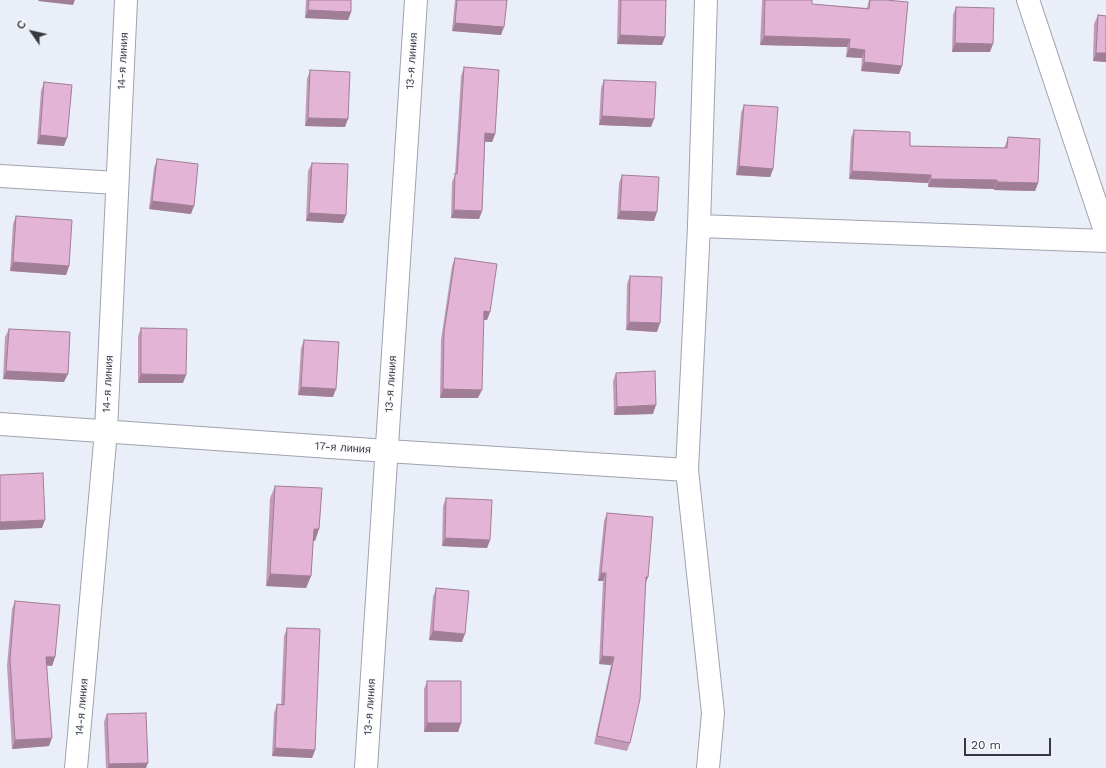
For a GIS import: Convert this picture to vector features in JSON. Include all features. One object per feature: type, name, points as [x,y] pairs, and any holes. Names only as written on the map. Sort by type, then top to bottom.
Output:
[{"type":"street","name":"14-я линия","points":[[76,768],[106,431],[126,0]]},
{"type":"street","name":"13-я линия","points":[[366,768],[416,0]]},
{"type":"street","points":[[706,0],[699,226],[686,470],[713,713],[708,768]]},
{"type":"street","points":[[1028,0],[1106,234]]},
{"type":"street","points":[[0,176],[117,183]]},
{"type":"street","points":[[699,226],[1106,241]]},
{"type":"street","name":"17-я линия","points":[[0,424],[686,470]]},
{"type":"building","points":[[309,0],[351,0],[351,12],[308,10]]},
{"type":"building","points":[[457,0],[507,0],[504,27],[455,23]]},
{"type":"building","points":[[621,0],[666,0],[665,37],[620,35]]},
{"type":"building","points":[[765,0],[812,0],[812,4],[869,9],[870,0],[908,2],[902,66],[864,62],[865,50],[849,48],[850,39],[764,36]]},
{"type":"building","points":[[956,7],[994,8],[993,44],[955,43]]},
{"type":"building","points":[[1098,15],[1106,16],[1106,53],[1096,53]]},
{"type":"building","points":[[464,67],[499,70],[495,134],[485,133],[482,211],[454,210],[455,173],[457,174]]},
{"type":"building","points":[[310,70],[350,72],[348,119],[308,118]]},
{"type":"building","points":[[604,80],[656,82],[654,119],[602,116]]},
{"type":"building","points":[[44,82],[72,85],[67,138],[40,135]]},
{"type":"building","points":[[744,105],[778,107],[773,169],[739,166]]},
{"type":"building","points":[[854,130],[910,132],[910,146],[1007,148],[1008,137],[1040,139],[1038,183],[997,182],[997,180],[931,179],[931,175],[852,171]]},
{"type":"building","points":[[157,159],[198,164],[194,206],[152,201]]},
{"type":"building","points":[[312,163],[348,164],[346,215],[309,213]]},
{"type":"building","points":[[622,175],[659,177],[657,212],[620,211]]},
{"type":"building","points":[[16,216],[72,220],[69,266],[13,262]]},
{"type":"building","points":[[455,258],[497,264],[490,312],[484,311],[482,390],[443,389],[444,332]]},
{"type":"building","points":[[630,276],[662,277],[660,323],[629,322]]},
{"type":"building","points":[[141,328],[187,329],[186,375],[141,374]]},
{"type":"building","points":[[9,329],[70,332],[68,374],[6,371]]},
{"type":"building","points":[[304,340],[339,342],[336,389],[301,387]]},
{"type":"building","points":[[655,371],[656,405],[617,407],[616,373]]},
{"type":"building","points":[[43,473],[45,520],[0,522],[0,475]]},
{"type":"building","points":[[275,486],[322,488],[319,529],[314,529],[311,576],[270,574]]},
{"type":"building","points":[[446,498],[492,500],[490,540],[445,538]]},
{"type":"building","points":[[607,513],[653,517],[648,577],[646,577],[640,699],[630,743],[597,736],[614,657],[602,656],[606,573],[601,573]]},
{"type":"building","points":[[436,588],[469,591],[465,634],[433,631]]},
{"type":"building","points":[[15,601],[60,605],[55,657],[46,657],[52,738],[15,740],[10,658]]},
{"type":"building","points":[[287,628],[320,629],[315,750],[275,748],[277,704],[284,705]]},
{"type":"building","points":[[427,681],[461,681],[461,723],[427,723]]},
{"type":"building","points":[[146,713],[148,763],[109,764],[107,714]]}]
